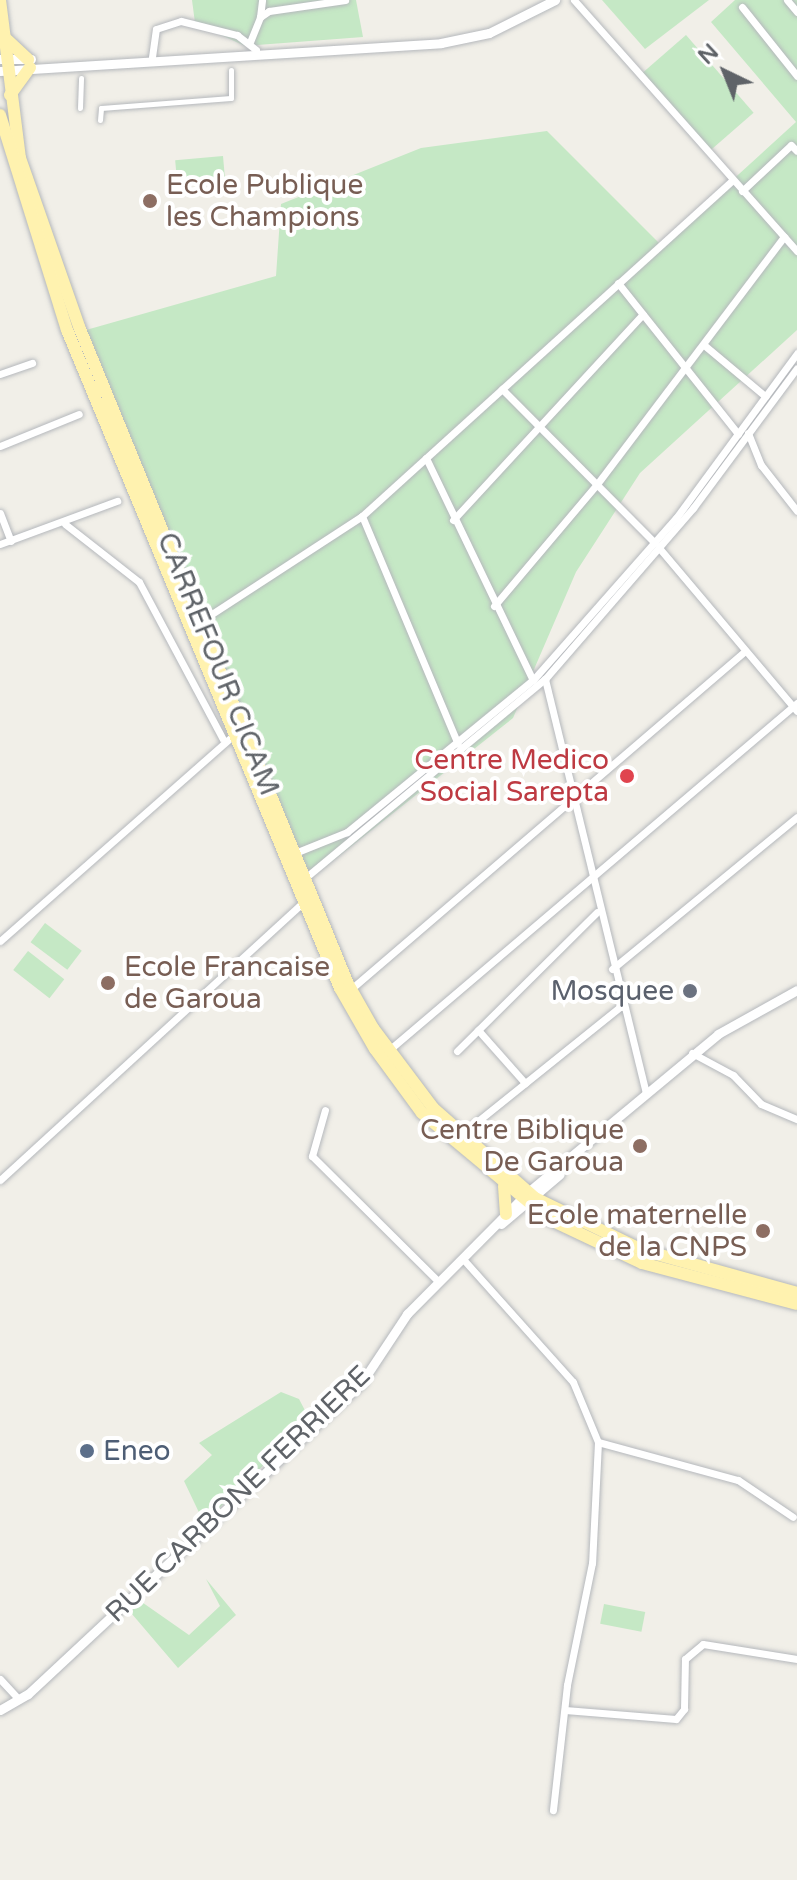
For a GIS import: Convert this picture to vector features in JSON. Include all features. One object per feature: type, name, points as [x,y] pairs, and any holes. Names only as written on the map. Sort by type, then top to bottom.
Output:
[{"type":"main road","name":"CARREFOUR CICAM","points":[[0,0],[3,64],[20,158],[80,329],[351,989],[389,1050],[433,1108],[528,1198]]},
{"type":"main road","points":[[3,35],[29,63],[10,95]]},
{"type":"main road","points":[[1,121],[67,330],[305,901],[375,1049],[422,1113],[504,1186],[642,1250],[797,1293]]},
{"type":"main road","points":[[504,1186],[506,1214]]},
{"type":"main road","points":[[528,1198],[642,1263],[797,1304]]},
{"type":"street","points":[[253,46],[262,0]]},
{"type":"street","points":[[260,17],[345,0]]},
{"type":"street","points":[[3,64],[152,57],[253,46],[441,43],[489,33],[555,0]]},
{"type":"street","points":[[574,0],[797,251]]},
{"type":"street","points":[[787,0],[797,12]]},
{"type":"street","points":[[742,7],[797,76]]},
{"type":"street","points":[[152,57],[156,29],[169,22],[253,46]]},
{"type":"street","points":[[100,120],[101,108],[231,98],[231,70]]},
{"type":"street","points":[[80,108],[81,78]]},
{"type":"street","points":[[742,191],[791,145],[797,151]]},
{"type":"street","points":[[201,621],[362,516],[732,180]]},
{"type":"street","points":[[494,606],[597,484],[784,237]]},
{"type":"street","points":[[618,283],[738,434]]},
{"type":"street","points":[[453,520],[643,314]]},
{"type":"street","points":[[704,345],[765,396]]},
{"type":"street","points":[[295,853],[347,832],[533,680],[658,546],[797,353]]},
{"type":"street","points":[[0,374],[32,363]]},
{"type":"street","points":[[305,878],[545,679],[658,546],[797,368]]},
{"type":"street","points":[[389,1050],[796,707],[658,546],[502,389]]},
{"type":"street","points":[[0,446],[79,414]]},
{"type":"street","points":[[748,433],[761,465],[797,511]]},
{"type":"street","points":[[426,458],[494,606],[533,680]]},
{"type":"street","points":[[0,544],[65,524],[117,501]]},
{"type":"street","points":[[0,513],[11,541]]},
{"type":"street","points":[[362,516],[458,744]]},
{"type":"street","points":[[65,524],[139,582],[223,739]]},
{"type":"street","points":[[351,989],[745,651]]},
{"type":"street","points":[[545,679],[592,877],[597,912],[646,1094]]},
{"type":"street","points":[[0,941],[223,739],[236,733]]},
{"type":"street","points":[[612,969],[797,817]]},
{"type":"street","points":[[0,1180],[305,901]]},
{"type":"street","points":[[457,1051],[597,912]]},
{"type":"street","points":[[528,1198],[692,1053],[777,999],[797,990]]},
{"type":"street","points":[[777,999],[797,999]]},
{"type":"street","points":[[473,1125],[621,1006]]},
{"type":"street","points":[[478,1030],[525,1083]]},
{"type":"street","points":[[692,1053],[733,1075],[761,1104],[797,1119]]},
{"type":"street","points":[[325,1110],[312,1156],[438,1281]]},
{"type":"street","name":"RUE CARBONE FERRIERE","points":[[495,1227],[506,1214],[528,1198]]},
{"type":"street","name":"RUE CARBONE FERRIERE","points":[[0,1710],[16,1696],[28,1694],[362,1382],[438,1281],[528,1198]]},
{"type":"street","points":[[463,1259],[573,1382],[598,1442],[592,1563],[565,1710],[553,1810]]},
{"type":"street","points":[[598,1442],[738,1480],[793,1517]]},
{"type":"street","points":[[565,1710],[676,1719],[684,1709],[685,1659],[703,1644],[797,1659]]},
{"type":"street","points":[[0,1679],[16,1696]]},
{"type":"green space","points":[[192,0],[356,0],[363,37],[245,46],[195,23]]},
{"type":"green space","points":[[602,0],[709,0],[645,49]]},
{"type":"green space","points":[[735,0],[797,0],[797,330],[640,473],[576,572],[513,718],[305,883],[79,332],[276,276],[281,204],[421,148],[547,131],[661,245],[796,122],[711,22]]},
{"type":"green space","points":[[686,35],[754,113],[707,153],[639,76]]},
{"type":"green space","points":[[223,156],[225,181],[177,185],[175,160]]},
{"type":"green space","points":[[45,923],[82,951],[67,970],[31,942]]},
{"type":"green space","points":[[28,951],[64,979],[49,998],[13,970]]},
{"type":"green space","points":[[281,1392],[299,1399],[310,1420],[204,1523],[184,1481],[212,1455],[199,1443]]},
{"type":"green space","points":[[206,1579],[236,1615],[178,1668],[126,1607],[136,1598],[189,1635],[220,1606]]},
{"type":"green space","points":[[604,1604],[645,1612],[641,1632],[600,1624]]},
{"type":"place","name":"Ecole Publique les Champions","points":[[150,201]]},
{"type":"place","name":"Centre Medico Social Sarepta","points":[[627,776]]},
{"type":"place","name":"Ecole Francaise de Garoua","points":[[108,983]]},
{"type":"place","name":"Mosquee","points":[[690,991]]},
{"type":"place","name":"Centre Biblique De Garoua","points":[[640,1146]]},
{"type":"place","name":"Ecole maternelle de la CNPS","points":[[763,1231]]},
{"type":"place","name":"Eneo","points":[[87,1451]]}]
